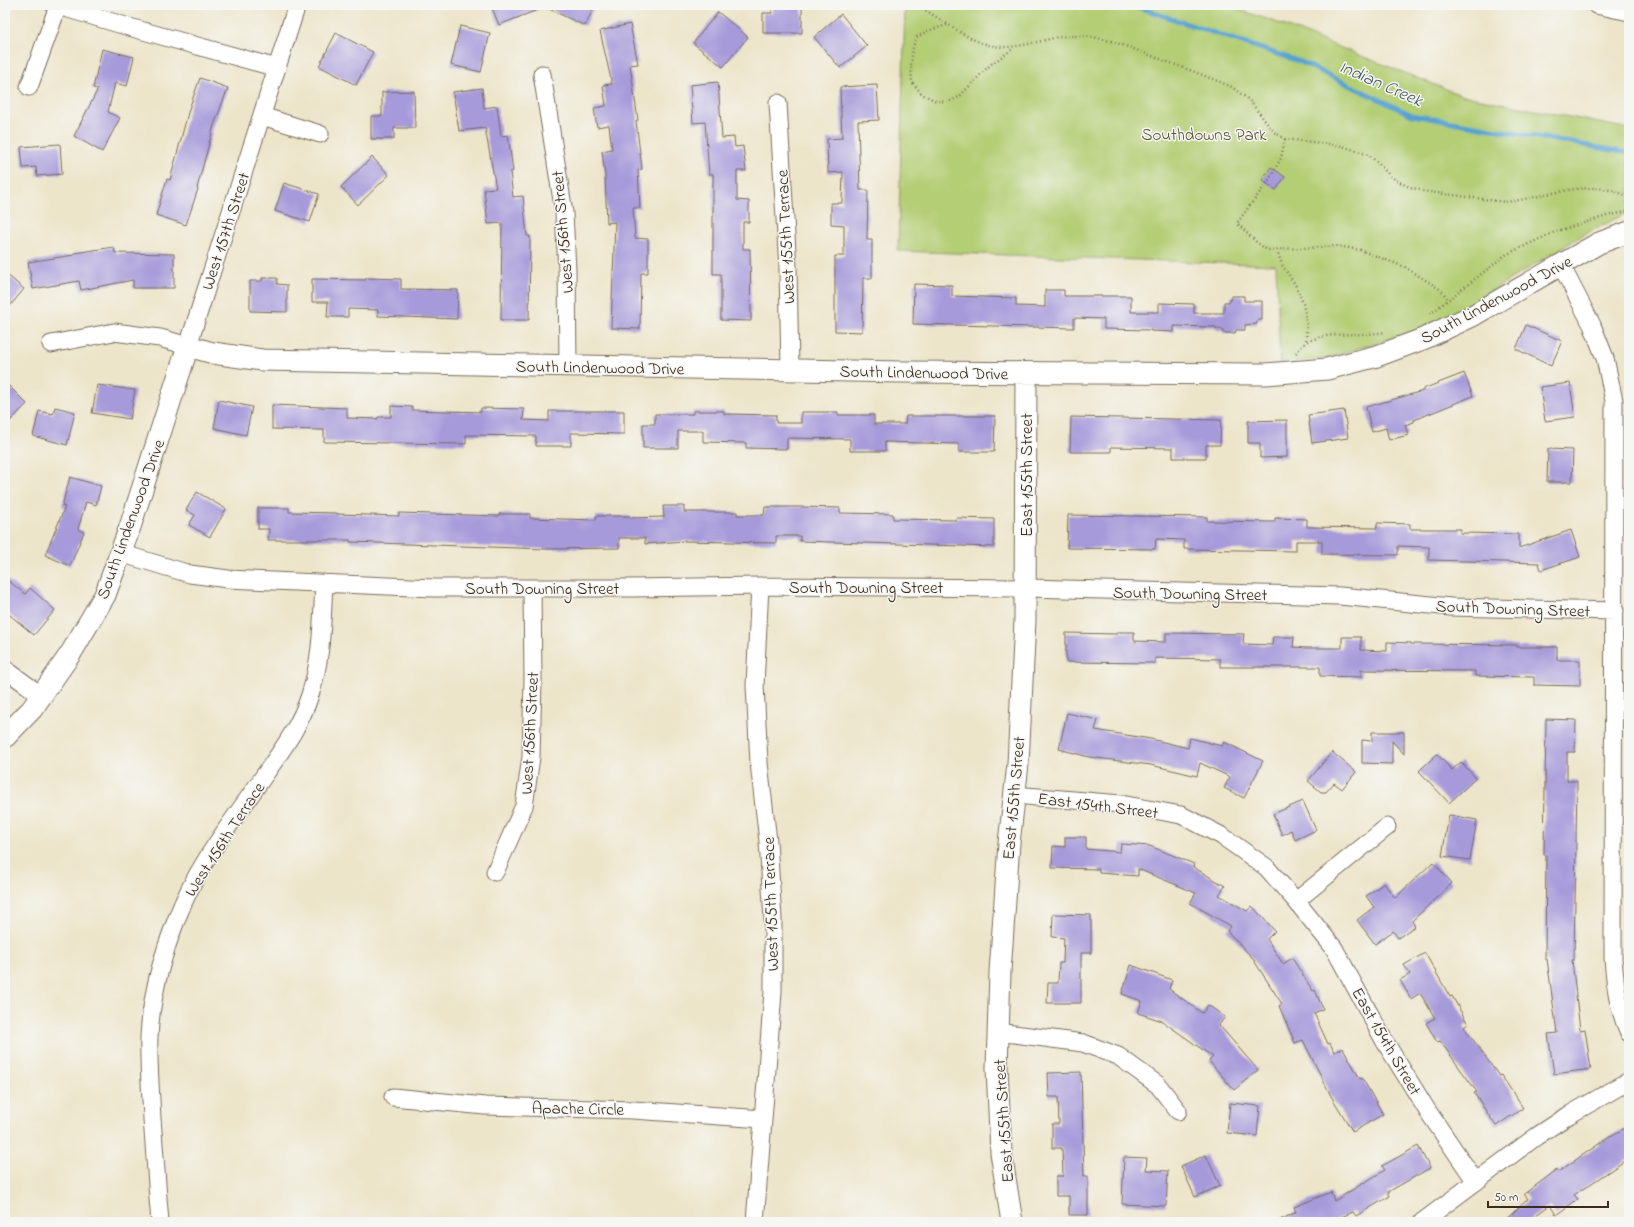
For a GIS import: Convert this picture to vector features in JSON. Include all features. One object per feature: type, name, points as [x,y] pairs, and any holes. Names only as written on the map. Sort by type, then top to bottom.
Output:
[{"type":"street","name":"West 157th Street","points":[[188,346],[297,5]]},
{"type":"street","points":[[1596,5],[1629,12]]},
{"type":"street","points":[[29,87],[57,6],[128,28],[277,68]]},
{"type":"street","name":"West 156th Street","points":[[542,74],[564,213],[567,270],[568,366]]},
{"type":"street","name":"West 155th Terrace","points":[[778,104],[788,268],[790,370]]},
{"type":"street","points":[[262,116],[320,134]]},
{"type":"street","name":"South Lindenwood Drive","points":[[51,344],[114,332],[160,338],[213,353],[262,360],[790,370],[1266,374],[1327,369],[1377,356],[1423,340],[1472,316],[1599,243],[1629,232]]},
{"type":"street","points":[[1561,265],[1592,325],[1605,358],[1614,401],[1613,958],[1614,981],[1620,1010],[1629,1033]]},
{"type":"street","name":"South Lindenwood Drive","points":[[5,737],[32,709],[42,696],[72,653],[105,595],[188,346]]},
{"type":"street","name":"East 155th Street","points":[[1012,1222],[1001,1153],[997,1068],[1001,964],[1009,843],[1018,764],[1026,588],[1026,373]]},
{"type":"street","name":"South Downing Street","points":[[120,553],[190,574],[228,579],[434,588],[760,586],[1026,588],[1340,596],[1451,607],[1614,611]]},
{"type":"street","name":"West 156th Terrace","points":[[160,1222],[149,1066],[149,1036],[155,990],[162,959],[177,916],[201,869],[291,736],[305,709],[312,687],[320,650],[324,583]]},
{"type":"street","name":"West 155th Terrace","points":[[755,1222],[773,992],[773,926],[768,841],[759,763],[755,685],[760,586]]},
{"type":"street","name":"West 156th Street","points":[[495,872],[524,806],[531,757],[533,680],[532,588]]},
{"type":"street","points":[[5,668],[42,696]]},
{"type":"street","name":"East 154th Street","points":[[1014,795],[1121,804],[1181,815],[1222,836],[1266,867],[1334,948],[1389,1048],[1476,1182]]},
{"type":"street","points":[[1296,901],[1387,827]]},
{"type":"street","points":[[998,1032],[1083,1043],[1118,1056],[1158,1085],[1178,1111]]},
{"type":"street","points":[[1422,1222],[1537,1136],[1569,1115],[1629,1081]]},
{"type":"street","name":"Apache Circle","points":[[393,1097],[485,1106],[633,1110],[763,1119]]},
{"type":"path","points":[[915,5],[971,37],[987,44],[1015,47]]},
{"type":"path","points":[[948,24],[927,31],[917,37],[913,46],[911,66],[912,82],[922,94],[936,101],[948,102],[959,97],[990,65],[1015,47],[1049,38],[1077,36],[1107,39],[1232,87],[1249,100],[1274,132],[1285,139],[1338,144],[1358,151],[1370,156],[1392,177],[1406,186],[1423,191],[1505,202],[1581,188],[1614,190],[1629,197]]},
{"type":"path","points":[[1285,139],[1282,158],[1237,223],[1256,242],[1267,250],[1338,246],[1360,250],[1405,267],[1441,290],[1448,299]]},
{"type":"path","points":[[1424,317],[1431,314],[1448,299],[1508,254],[1557,231],[1629,211]]},
{"type":"path","points":[[1278,250],[1282,265],[1295,284],[1303,303],[1307,326],[1306,342]]},
{"type":"path","points":[[1291,355],[1296,354],[1306,342],[1330,335],[1376,334],[1391,331]]},
{"type":"green space","name":"Southdowns Park","points":[[905,5],[1224,5],[1270,20],[1461,95],[1629,129],[1629,212],[1583,235],[1463,308],[1418,330],[1324,359],[1280,363],[1276,265],[898,251]]},
{"type":"building","points":[[491,5],[595,5],[585,26],[545,7],[499,25]]},
{"type":"building","points":[[772,5],[802,5],[802,33],[763,33],[763,13],[772,13]]},
{"type":"building","points":[[718,12],[748,37],[723,67],[693,43]]},
{"type":"building","points":[[841,14],[867,46],[840,68],[814,37]]},
{"type":"building","points":[[630,24],[638,64],[630,65],[638,120],[636,121],[642,169],[638,170],[640,208],[633,208],[635,238],[648,239],[648,273],[641,273],[640,329],[611,328],[615,222],[607,223],[605,176],[602,151],[612,149],[609,125],[597,127],[594,108],[606,106],[603,85],[612,84],[600,31]]},
{"type":"building","points":[[460,26],[490,33],[481,72],[451,65]]},
{"type":"building","points":[[336,33],[373,52],[356,85],[319,66]]},
{"type":"building","points":[[102,49],[134,57],[127,86],[115,83],[108,112],[120,118],[102,152],[74,136],[98,89],[93,88]]},
{"type":"building","points":[[200,78],[228,88],[214,125],[197,188],[198,189],[186,225],[156,215],[167,179],[170,180],[189,109]]},
{"type":"building","points":[[718,82],[722,138],[734,137],[735,147],[743,146],[746,171],[737,171],[737,200],[749,201],[749,222],[743,222],[743,249],[750,249],[751,321],[721,320],[721,274],[713,274],[713,174],[709,174],[705,122],[693,123],[690,85]]},
{"type":"building","points":[[877,85],[879,120],[858,121],[860,190],[868,190],[867,240],[872,240],[872,278],[863,278],[862,332],[835,331],[835,256],[844,256],[844,225],[831,224],[831,203],[842,203],[843,172],[828,173],[827,139],[842,138],[840,87]]},
{"type":"building","points":[[482,88],[484,108],[497,106],[501,136],[508,135],[513,171],[510,172],[513,197],[523,196],[527,236],[530,236],[529,320],[501,320],[502,223],[488,224],[484,189],[496,188],[485,128],[459,131],[453,92]]},
{"type":"building","points":[[414,91],[415,128],[394,128],[394,139],[371,139],[371,116],[382,116],[382,92]]},
{"type":"building","points":[[60,144],[62,174],[37,176],[36,167],[23,168],[21,147]]},
{"type":"building","points":[[372,157],[389,175],[358,205],[341,187]]},
{"type":"building","points":[[1271,167],[1285,177],[1276,190],[1262,180]]},
{"type":"building","points":[[284,183],[319,194],[310,222],[275,211]]},
{"type":"building","points":[[114,247],[115,253],[174,254],[174,288],[133,288],[133,280],[81,290],[79,281],[33,289],[28,262]]},
{"type":"building","points":[[5,273],[24,289],[5,312]]},
{"type":"building","points":[[262,278],[277,278],[277,284],[287,285],[287,312],[250,311],[250,281],[262,281]]},
{"type":"building","points":[[366,278],[401,279],[401,289],[458,290],[457,319],[378,316],[378,310],[348,309],[348,317],[327,317],[328,302],[312,302],[312,279],[366,280]]},
{"type":"building","points":[[914,284],[952,285],[952,296],[1016,298],[1016,306],[1045,307],[1045,290],[1064,290],[1064,296],[1131,296],[1131,312],[1159,312],[1159,303],[1194,304],[1194,313],[1224,313],[1224,302],[1230,302],[1231,296],[1244,296],[1244,301],[1262,301],[1262,320],[1257,320],[1257,324],[1245,325],[1245,330],[1236,330],[1235,333],[1223,333],[1223,329],[1216,329],[1216,327],[1174,326],[1174,332],[1104,329],[1104,319],[1074,318],[1074,328],[913,324]]},
{"type":"building","points":[[1526,325],[1562,341],[1551,366],[1516,349]]},
{"type":"building","points":[[1464,373],[1473,396],[1405,425],[1408,435],[1389,440],[1386,428],[1372,432],[1366,407],[1423,391],[1423,389]]},
{"type":"building","points":[[5,382],[27,404],[5,426]]},
{"type":"building","points":[[1570,383],[1575,417],[1545,421],[1540,387]]},
{"type":"building","points":[[97,385],[135,390],[130,419],[92,413]]},
{"type":"building","points":[[219,400],[252,407],[246,435],[214,428]]},
{"type":"building","points":[[272,405],[347,408],[347,418],[378,419],[378,417],[391,417],[391,406],[412,407],[412,410],[481,412],[481,408],[524,409],[523,420],[549,421],[549,411],[624,411],[624,434],[571,433],[571,446],[536,446],[536,436],[466,435],[466,444],[324,442],[324,430],[272,429]]},
{"type":"building","points":[[55,407],[75,412],[67,445],[33,436],[39,411],[53,414]]},
{"type":"building","points":[[1344,410],[1348,438],[1312,443],[1308,415]]},
{"type":"building","points":[[693,411],[724,411],[724,414],[776,415],[776,423],[801,423],[801,412],[838,412],[838,415],[874,415],[874,424],[905,424],[906,416],[995,416],[994,452],[959,452],[959,444],[885,442],[885,451],[850,451],[850,439],[787,438],[787,449],[746,448],[746,443],[703,442],[703,431],[678,431],[678,448],[643,448],[643,424],[655,424],[655,414],[693,414]]},
{"type":"building","points":[[1071,417],[1221,420],[1220,445],[1206,445],[1206,458],[1173,458],[1173,448],[1111,447],[1111,452],[1070,452]]},
{"type":"building","points":[[1287,420],[1287,457],[1260,458],[1260,443],[1248,443],[1248,421]]},
{"type":"building","points":[[1548,449],[1573,450],[1572,482],[1547,482]]},
{"type":"building","points":[[70,477],[101,486],[96,505],[86,502],[78,529],[84,532],[70,566],[45,555],[65,507],[62,506]]},
{"type":"building","points":[[197,492],[226,509],[210,537],[189,525],[195,515],[186,510]]},
{"type":"building","points":[[663,506],[684,506],[684,512],[737,512],[737,515],[764,515],[765,507],[801,507],[840,508],[840,513],[893,514],[893,519],[994,519],[994,547],[800,541],[800,536],[776,536],[776,543],[685,541],[645,544],[645,538],[619,538],[619,548],[546,549],[350,542],[350,540],[268,540],[269,529],[258,529],[258,508],[289,508],[289,512],[399,516],[399,513],[499,516],[499,514],[530,514],[530,518],[596,520],[596,516],[630,516],[630,518],[664,517]]},
{"type":"building","points":[[1068,515],[1207,517],[1207,521],[1275,522],[1275,518],[1307,519],[1307,527],[1377,528],[1377,523],[1410,524],[1410,529],[1461,529],[1460,533],[1519,534],[1519,548],[1571,530],[1580,557],[1541,570],[1539,563],[1429,560],[1429,547],[1398,546],[1398,555],[1322,554],[1322,541],[1296,541],[1296,551],[1184,549],[1184,540],[1156,539],[1155,549],[1067,548]]},
{"type":"building","points":[[5,578],[25,594],[30,588],[55,610],[34,635],[5,611]]},
{"type":"building","points":[[1117,632],[1134,632],[1134,641],[1166,642],[1166,633],[1244,634],[1243,644],[1272,645],[1273,637],[1294,637],[1293,647],[1306,648],[1342,648],[1342,637],[1361,637],[1361,650],[1387,651],[1387,642],[1411,644],[1557,647],[1557,660],[1580,660],[1580,686],[1534,685],[1534,677],[1475,676],[1475,671],[1361,670],[1361,677],[1320,676],[1320,667],[1220,667],[1220,659],[1155,658],[1155,663],[1066,662],[1066,633],[1117,634]]},
{"type":"building","points":[[1067,713],[1098,720],[1095,730],[1151,739],[1188,748],[1190,738],[1222,746],[1224,742],[1263,761],[1244,798],[1224,788],[1230,777],[1200,763],[1197,776],[1151,765],[1089,757],[1059,749]]},
{"type":"building","points":[[1546,719],[1576,720],[1575,752],[1567,752],[1567,781],[1577,781],[1574,960],[1572,960],[1580,1030],[1585,1029],[1591,1069],[1554,1074],[1548,1034],[1557,1033],[1547,959],[1545,959],[1546,855],[1544,855]]},
{"type":"building","points":[[1372,732],[1404,732],[1404,754],[1392,741],[1392,764],[1362,763],[1362,740],[1372,741]]},
{"type":"building","points":[[1332,752],[1356,772],[1342,789],[1334,783],[1326,792],[1321,792],[1308,781]]},
{"type":"building","points":[[1437,754],[1452,770],[1461,762],[1476,778],[1449,803],[1419,771]]},
{"type":"building","points":[[1303,801],[1316,830],[1295,840],[1291,830],[1282,835],[1273,814]]},
{"type":"building","points":[[1449,815],[1477,820],[1470,860],[1442,856]]},
{"type":"building","points":[[1065,837],[1086,837],[1086,849],[1120,852],[1121,844],[1150,846],[1194,864],[1193,867],[1225,886],[1219,895],[1247,911],[1252,906],[1275,931],[1267,939],[1283,964],[1292,958],[1313,991],[1315,990],[1323,1009],[1314,1013],[1328,1044],[1330,1043],[1334,1052],[1343,1048],[1360,1079],[1362,1078],[1383,1114],[1353,1132],[1331,1096],[1303,1040],[1295,1043],[1279,1006],[1282,1004],[1251,956],[1227,931],[1231,926],[1190,903],[1196,893],[1138,869],[1138,876],[1099,873],[1099,869],[1052,868],[1053,846],[1065,847]]},
{"type":"building","points":[[1433,862],[1452,883],[1412,921],[1415,926],[1398,938],[1393,931],[1375,944],[1357,920],[1374,907],[1366,896],[1384,883],[1395,898]]},
{"type":"building","points":[[1053,914],[1091,915],[1091,953],[1081,953],[1081,1003],[1047,1003],[1048,983],[1058,983],[1059,963],[1063,963],[1064,938],[1052,937]]},
{"type":"building","points":[[1425,953],[1450,997],[1452,996],[1468,1024],[1464,1027],[1499,1076],[1501,1075],[1523,1108],[1496,1126],[1474,1093],[1477,1092],[1440,1041],[1437,1042],[1426,1023],[1435,1018],[1420,993],[1411,999],[1400,980],[1410,974],[1404,965]]},
{"type":"building","points":[[1131,965],[1172,980],[1169,989],[1202,1013],[1208,1005],[1225,1017],[1219,1025],[1258,1070],[1234,1090],[1209,1061],[1213,1057],[1162,1021],[1138,1013],[1142,1001],[1122,994]]},
{"type":"building","points":[[1081,1072],[1084,1176],[1088,1176],[1088,1215],[1069,1215],[1069,1196],[1056,1196],[1056,1176],[1063,1176],[1062,1148],[1052,1148],[1052,1124],[1059,1124],[1058,1097],[1049,1097],[1048,1073]]},
{"type":"building","points":[[1230,1103],[1260,1106],[1257,1136],[1227,1133]]},
{"type":"building","points":[[1629,1126],[1629,1158],[1574,1195],[1578,1199],[1556,1215],[1550,1205],[1526,1222],[1503,1222],[1528,1199],[1524,1194],[1557,1170],[1558,1172],[1612,1135]]},
{"type":"building","points":[[1418,1146],[1430,1168],[1388,1192],[1390,1196],[1356,1216],[1353,1212],[1330,1222],[1276,1222],[1296,1212],[1294,1207],[1331,1192],[1334,1201],[1385,1170],[1382,1166]]},
{"type":"building","points":[[1206,1155],[1220,1186],[1195,1197],[1181,1166]]},
{"type":"building","points":[[1124,1157],[1147,1158],[1146,1170],[1168,1171],[1166,1206],[1122,1204]]},
{"type":"waterway","name":"Indian Creek","points":[[1131,5],[1301,62],[1412,115],[1629,153]]}]
